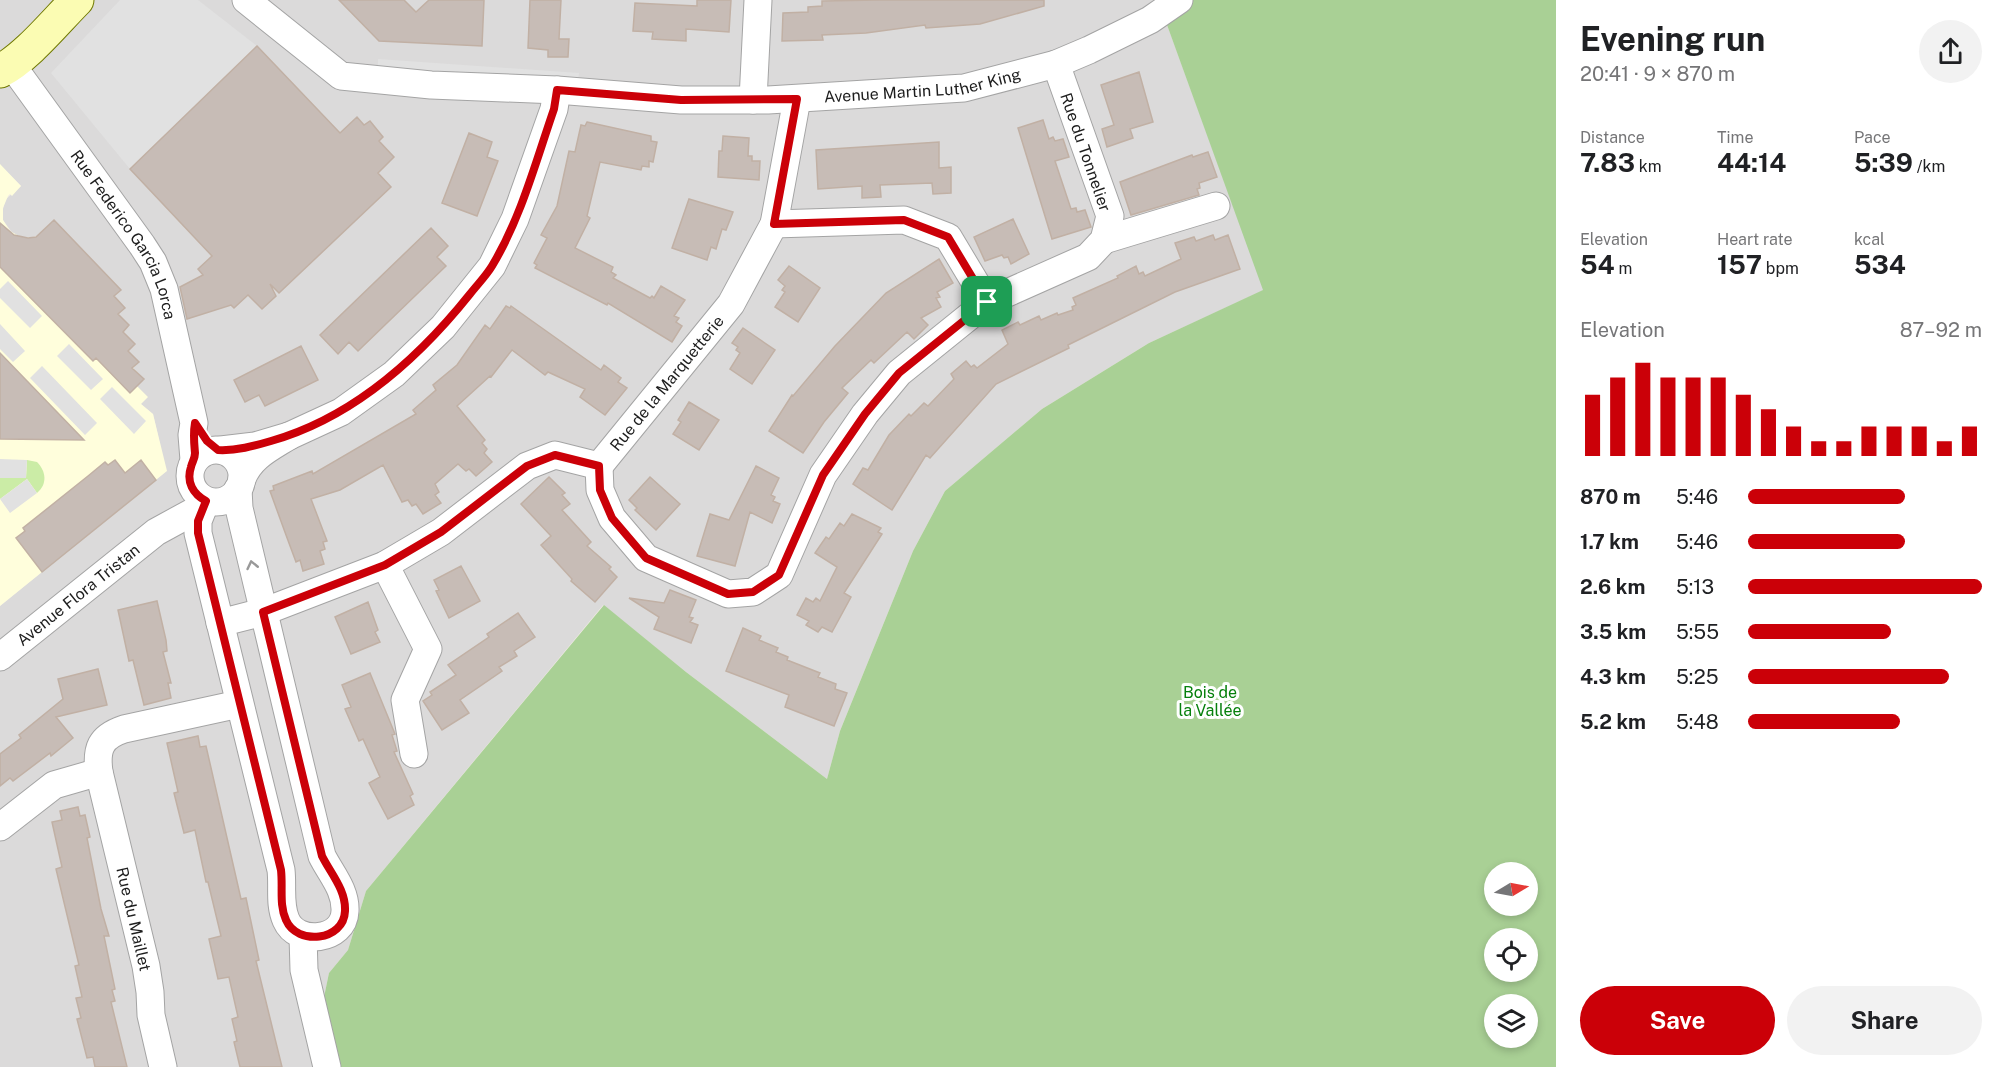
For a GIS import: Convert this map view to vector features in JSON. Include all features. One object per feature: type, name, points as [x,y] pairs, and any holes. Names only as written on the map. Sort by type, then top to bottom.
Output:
[{"type":"main road","points":[[6,68],[77,0]]},
{"type":"street","name":"Avenue Martin Luther King","points":[[246,0],[340,76],[431,85],[557,90],[681,100],[797,99],[964,88],[1056,64],[1150,20],[1179,0]]},
{"type":"street","points":[[753,100],[758,0]]},
{"type":"street","name":"Rue du Tonnelier","points":[[1056,64],[1110,216],[1104,240]]},
{"type":"street","name":"Rue Federico Garcia Lorca","points":[[6,68],[82,160],[153,262],[164,289],[195,423],[192,435],[206,479],[198,533],[281,870],[283,912],[291,928],[303,936]]},
{"type":"street","points":[[206,479],[227,500],[240,484],[245,469],[255,458],[289,436],[340,412],[394,374],[443,327],[492,267],[515,219],[554,109],[557,90]]},
{"type":"street","name":"Rue de la Marquetterie","points":[[220,623],[263,612],[385,565],[441,532],[527,466],[555,455],[599,466],[731,304],[774,224],[797,99]]},
{"type":"street","points":[[599,466],[600,490],[612,518],[646,558],[728,594],[753,592],[779,575],[823,475],[865,414],[899,373],[987,302],[1088,256],[1104,240],[1216,206]]},
{"type":"street","points":[[774,224],[904,220],[948,237],[987,302]]},
{"type":"street","points":[[206,479],[255,446],[289,436]]},
{"type":"street","points":[[206,479],[228,453],[236,459],[241,469],[239,508],[263,612],[322,856],[342,890],[345,913],[332,932],[321,937],[303,936],[304,970],[327,1067]]},
{"type":"street","name":"Avenue Flora Tristan","points":[[0,657],[160,530],[206,479]]},
{"type":"street","points":[[160,530],[186,528],[198,533]]},
{"type":"street","points":[[385,565],[428,649],[405,700],[414,754]]},
{"type":"street","name":"Rue du Maillet","points":[[163,1067],[151,1015],[146,966],[99,772],[98,751],[102,742],[115,732],[240,704]]},
{"type":"street","points":[[0,827],[54,785],[99,772]]},
{"type":"shaded area","points":[[0,0],[1158,0],[1264,290],[1149,343],[1042,409],[945,491],[913,551],[840,731],[827,779],[686,672],[603,605],[366,891],[348,950],[329,973],[324,997],[341,1067],[0,1067],[0,606],[166,471],[153,414],[141,404],[118,314],[114,296],[121,290],[40,235],[28,238],[14,235],[3,220],[5,200],[21,186],[0,165]]},
{"type":"shaded area","points":[[120,0],[198,0],[257,46],[130,169],[51,73]]},
{"type":"shaded area","points":[[378,59],[579,73],[578,80],[378,69]]},
{"type":"shaded area","points":[[0,164],[21,186],[12,196],[10,194],[8,196],[3,208],[3,220],[10,231],[21,237],[35,237],[45,231],[44,229],[54,220],[121,290],[114,296],[125,308],[118,314],[129,325],[123,332],[135,344],[128,351],[139,362],[133,368],[144,379],[137,386],[148,397],[141,404],[153,414],[167,471],[0,606]]},
{"type":"shaded area","points":[[8,281],[42,316],[30,328],[0,298],[0,289]]},
{"type":"shaded area","points":[[0,324],[25,351],[13,362],[0,349]]},
{"type":"shaded area","points":[[69,344],[103,379],[91,390],[57,356]]},
{"type":"shaded area","points":[[42,366],[97,423],[85,435],[30,378]]},
{"type":"shaded area","points":[[112,387],[146,421],[134,434],[100,399]]},
{"type":"shaded area","points":[[0,459],[27,460],[26,478],[0,478]]},
{"type":"shaded area","points":[[27,479],[37,493],[10,513],[0,499]]},
{"type":"green space","name":"Bois de la Vallée","points":[[1158,0],[1556,0],[1556,1067],[341,1067],[324,997],[329,973],[348,950],[366,891],[604,605],[686,672],[827,779],[840,731],[913,551],[945,491],[1042,409],[1149,343],[1263,290]]},
{"type":"green space","points":[[27,460],[37,462],[42,469],[44,482],[41,489],[37,493],[27,479],[0,499],[0,478],[26,478]]},
{"type":"building","points":[[339,0],[404,0],[416,12],[429,0],[484,0],[482,46],[379,41]]},
{"type":"building","points":[[530,0],[561,0],[559,39],[569,39],[568,57],[548,57],[548,50],[528,48]]},
{"type":"building","points":[[697,0],[731,0],[729,32],[686,29],[686,41],[652,39],[653,32],[633,31],[635,3],[697,6]]},
{"type":"building","points":[[1044,0],[1044,6],[980,24],[926,28],[925,25],[866,33],[822,35],[823,40],[782,41],[783,13],[808,12],[808,7],[822,6],[822,1]]},
{"type":"building","points":[[257,46],[340,133],[357,117],[364,125],[370,121],[383,137],[379,141],[394,157],[378,173],[391,187],[279,293],[270,284],[276,296],[262,309],[248,295],[234,308],[231,305],[187,319],[180,287],[203,275],[198,269],[212,256],[130,169]]},
{"type":"building","points":[[1139,72],[1153,122],[1130,129],[1133,138],[1107,147],[1102,129],[1114,125],[1101,85]]},
{"type":"building","points":[[1043,120],[1049,139],[1053,137],[1055,141],[1063,139],[1069,157],[1055,161],[1071,209],[1076,208],[1077,212],[1085,210],[1091,227],[1052,239],[1018,128]]},
{"type":"building","points":[[587,122],[651,136],[651,141],[657,142],[653,162],[649,161],[649,167],[642,166],[641,170],[600,162],[587,216],[590,218],[575,248],[613,267],[611,272],[616,275],[613,278],[650,298],[652,296],[654,298],[661,286],[685,300],[674,316],[679,318],[676,322],[682,326],[672,342],[608,303],[607,305],[535,268],[537,265],[534,263],[547,238],[541,235],[557,206],[569,151],[575,152],[581,125],[585,126]]},
{"type":"building","points":[[469,133],[492,142],[487,157],[498,161],[477,216],[442,203]]},
{"type":"building","points":[[723,136],[749,138],[748,156],[752,156],[752,161],[760,161],[759,180],[718,177],[719,151],[722,151]]},
{"type":"building","points":[[939,142],[939,168],[951,167],[951,193],[933,194],[932,183],[880,185],[881,197],[862,198],[862,186],[818,189],[816,150]]},
{"type":"building","points":[[1208,152],[1217,177],[1199,183],[1200,188],[1197,189],[1199,195],[1131,215],[1120,182],[1192,155],[1193,157]]},
{"type":"building","points":[[689,199],[733,212],[726,230],[722,229],[716,249],[711,247],[707,260],[672,248]]},
{"type":"building","points":[[1013,219],[1029,254],[1011,264],[1008,257],[1004,258],[1002,255],[985,261],[974,237]]},
{"type":"building","points":[[54,220],[121,290],[114,296],[125,308],[118,314],[129,325],[123,332],[135,344],[128,351],[139,362],[132,368],[144,379],[130,393],[96,358],[93,361],[0,267],[0,223],[14,235],[28,238],[36,237]]},
{"type":"building","points":[[431,228],[448,246],[437,257],[446,266],[358,351],[349,342],[338,354],[320,335]]},
{"type":"building","points":[[1213,235],[1215,240],[1228,235],[1240,269],[1175,292],[996,384],[930,458],[926,455],[892,510],[853,484],[863,468],[868,470],[889,435],[909,414],[911,416],[924,403],[928,406],[954,379],[951,374],[966,361],[971,367],[974,365],[977,368],[1008,344],[1002,330],[1018,322],[1020,325],[1039,316],[1041,320],[1057,313],[1058,315],[1073,310],[1072,307],[1076,305],[1073,298],[1118,278],[1117,276],[1136,266],[1139,274],[1143,272],[1145,276],[1181,259],[1175,243],[1194,237],[1196,241]]},
{"type":"building","points":[[939,259],[953,283],[937,292],[940,297],[936,298],[941,307],[921,318],[928,325],[914,339],[907,332],[874,363],[871,360],[842,388],[848,393],[824,422],[803,453],[769,431],[792,395],[886,293]]},
{"type":"building","points":[[789,266],[820,288],[798,322],[775,307],[785,292],[782,290],[785,286],[778,280]]},
{"type":"building","points":[[506,306],[510,308],[511,306],[601,370],[604,365],[621,378],[618,382],[627,388],[605,415],[580,397],[585,389],[548,372],[545,375],[512,350],[491,377],[457,406],[485,440],[482,443],[487,449],[484,453],[492,462],[476,476],[469,469],[466,471],[458,464],[435,484],[439,492],[435,495],[441,503],[423,514],[416,504],[412,506],[408,500],[402,502],[383,465],[340,490],[311,499],[327,541],[323,542],[325,549],[320,551],[324,564],[303,571],[300,560],[296,562],[270,491],[274,490],[273,486],[312,471],[313,474],[416,414],[413,410],[436,390],[433,385],[457,365],[485,325],[490,329]]},
{"type":"building","points":[[743,328],[775,350],[752,384],[730,369],[740,353],[736,350],[738,347],[732,343]]},
{"type":"building","points":[[301,346],[318,380],[265,406],[259,395],[245,402],[234,380]]},
{"type":"building","points":[[0,353],[84,440],[0,439]]},
{"type":"building","points":[[689,402],[719,420],[699,450],[673,434]]},
{"type":"building","points":[[115,460],[125,473],[141,460],[156,480],[42,572],[16,538],[25,531],[23,528],[105,462],[108,465]]},
{"type":"building","points":[[756,466],[779,478],[771,495],[775,497],[773,501],[780,504],[772,523],[750,512],[735,566],[697,556],[710,514],[729,520]]},
{"type":"building","points":[[549,477],[565,493],[562,495],[570,504],[562,510],[591,542],[587,546],[611,567],[609,569],[617,577],[595,602],[571,581],[572,579],[541,545],[551,536],[521,504]]},
{"type":"building","points":[[650,477],[680,504],[656,530],[635,510],[637,508],[629,500]]},
{"type":"building","points":[[852,514],[881,528],[878,532],[882,534],[844,593],[851,597],[832,632],[822,627],[818,632],[806,625],[809,621],[797,615],[806,598],[813,602],[816,598],[820,601],[837,567],[815,553],[826,537],[829,539],[840,523],[844,526]]},
{"type":"building","points":[[461,566],[480,601],[449,618],[436,591],[439,590],[434,580]]},
{"type":"building","points":[[670,590],[696,600],[689,617],[693,618],[690,622],[698,625],[691,643],[654,629],[659,617],[629,598],[664,603]]},
{"type":"building","points":[[157,601],[166,640],[167,651],[163,652],[171,683],[168,683],[171,698],[144,705],[133,660],[129,661],[118,610]]},
{"type":"building","points":[[368,602],[378,630],[375,632],[380,642],[351,654],[335,617]]},
{"type":"building","points":[[518,613],[535,637],[514,651],[517,656],[499,667],[502,671],[460,700],[469,713],[442,730],[423,701],[432,695],[430,692],[456,675],[448,665],[489,637],[487,634]]},
{"type":"building","points":[[743,628],[761,636],[759,640],[778,648],[776,652],[788,657],[787,660],[820,673],[818,677],[836,684],[835,689],[847,693],[834,726],[785,707],[789,695],[726,671]]},
{"type":"building","points":[[98,669],[107,705],[56,717],[73,738],[51,756],[50,753],[13,781],[10,778],[0,786],[0,754],[21,738],[19,735],[63,699],[58,679]]},
{"type":"building","points":[[370,673],[395,734],[392,735],[397,751],[394,752],[413,794],[410,796],[414,805],[388,819],[369,783],[380,777],[363,739],[359,741],[345,709],[351,707],[342,685]]},
{"type":"building","points":[[198,736],[200,747],[206,746],[241,899],[246,898],[259,960],[256,961],[282,1067],[240,1067],[234,1042],[237,1041],[232,1019],[238,1017],[229,977],[218,979],[209,939],[221,936],[195,830],[184,833],[174,793],[178,792],[167,743]]},
{"type":"building","points":[[78,807],[80,816],[85,815],[90,837],[87,838],[101,909],[109,936],[104,936],[115,989],[112,990],[115,1001],[111,1002],[127,1067],[95,1067],[93,1057],[87,1058],[77,1019],[81,1018],[76,998],[82,997],[75,966],[79,965],[56,869],[62,867],[52,822],[62,820],[60,811]]},
{"type":"route","points":[[557,90],[681,100],[797,99],[774,224],[904,220],[948,237],[987,302],[899,373],[865,414],[823,475],[779,575],[753,592],[728,594],[646,558],[612,518],[600,490],[599,466],[555,455],[527,466],[441,532],[385,565],[263,612],[322,856],[342,890],[345,905],[345,913],[336,929],[321,937],[303,936],[291,928],[285,918],[281,903],[281,870],[197,528],[206,501],[194,491],[189,481],[195,452],[192,435],[195,423],[207,441],[218,450],[255,446],[289,436],[340,412],[394,374],[443,327],[492,267],[515,219],[554,109],[557,90]]}]
